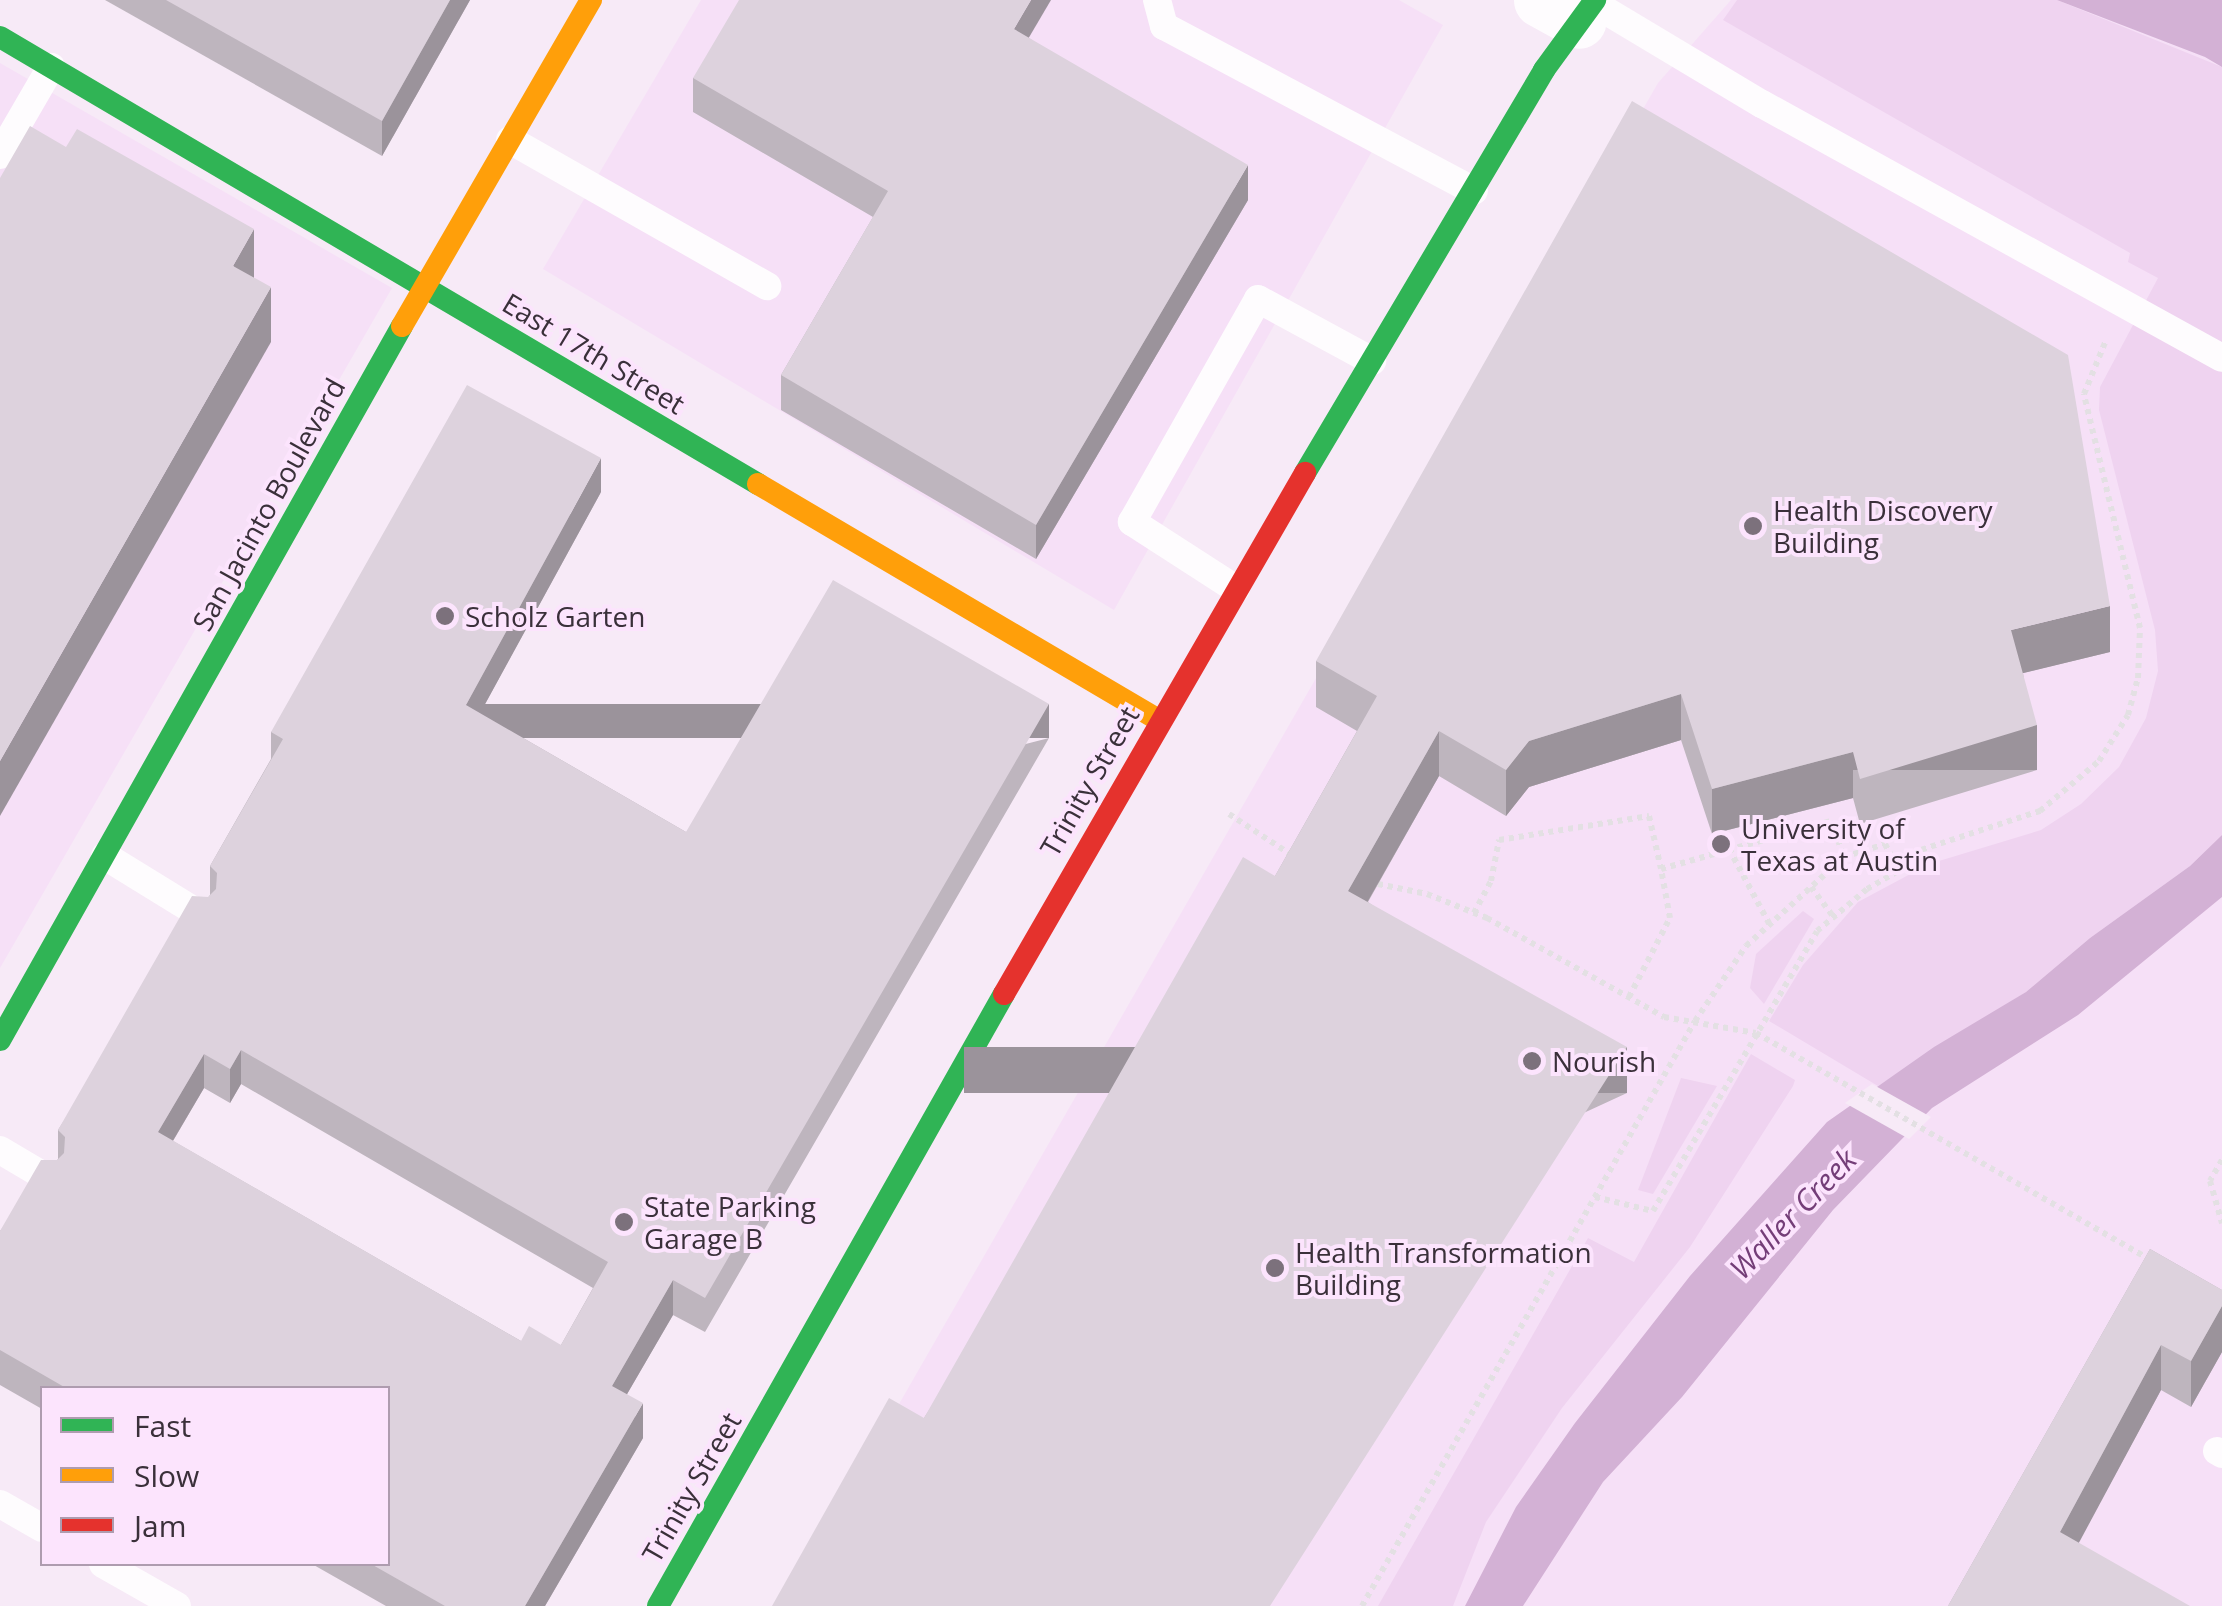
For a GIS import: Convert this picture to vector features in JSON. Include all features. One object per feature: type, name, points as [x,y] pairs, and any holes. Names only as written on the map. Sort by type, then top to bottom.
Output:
[{"type":"main road","name":"San Jacinto Boulevard","points":[[7,1014],[106,856],[425,286],[591,0]]},
{"type":"main road","name":"Trinity Street","points":[[658,1606],[1158,720],[1474,191],[1577,6]]},
{"type":"main road","name":"East 17th Street","points":[[0,37],[1158,720]]},
{"type":"lane","points":[[1157,0],[1164,26],[1474,191]]},
{"type":"lane","points":[[1577,6],[2222,358]]},
{"type":"lane","points":[[0,154],[51,66]]},
{"type":"lane","points":[[510,140],[767,286]]},
{"type":"lane","points":[[1236,589],[1132,522],[1258,299],[1372,361]]},
{"type":"lane","points":[[106,856],[201,915]]},
{"type":"lane","points":[[0,1150],[49,1179]]},
{"type":"lane","points":[[0,1504],[40,1527]]},
{"type":"lane","points":[[106,1566],[176,1606]]},
{"type":"path","points":[[1893,858],[2040,812],[2099,761],[2128,715],[2138,678],[2140,628],[2084,394],[2092,369],[2126,304]]},
{"type":"path","points":[[1229,814],[1307,864]]},
{"type":"path","points":[[1474,912],[1491,881],[1499,840],[1648,816],[1670,918],[1629,997]]},
{"type":"path","points":[[1660,870],[1831,821],[1844,857]]},
{"type":"path","points":[[1362,1606],[1694,1022],[1746,946],[1844,857],[1884,844],[1900,870],[1817,930],[1653,1210],[1595,1197]]},
{"type":"path","points":[[1729,849],[1770,925]]},
{"type":"path","points":[[1378,884],[1427,894],[1474,912],[1664,1017],[1756,1032],[2156,1263]]},
{"type":"path","points":[[1812,887],[1833,916]]},
{"type":"path","points":[[2222,1160],[2210,1182],[2222,1224]]},
{"type":"shaded area","points":[[701,0],[1399,0],[1443,25],[1114,610],[543,269]]},
{"type":"shaded area","name":"University of Texas at Austin","points":[[1731,0],[2222,0],[2222,1606],[783,1606],[1658,83]]},
{"type":"shaded area","points":[[1737,0],[2057,0],[2222,67],[2222,835],[2190,866],[2090,938],[2026,992],[1878,1086],[1769,1021],[1803,965],[1858,902],[1929,864],[2041,830],[2081,804],[2119,767],[2146,718],[2158,671],[2155,630],[2099,410],[2100,387],[2158,278],[2128,262],[2130,253],[1723,20]]},
{"type":"shaded area","points":[[0,63],[392,288],[0,968]]},
{"type":"shaded area","points":[[1803,911],[1814,919],[1764,1004],[1750,988],[1756,954]]},
{"type":"shaded area","points":[[1751,1054],[1795,1080],[1793,1086],[1690,1247],[1562,1408],[1486,1522],[1453,1606],[1378,1606],[1588,1238],[1634,1262]]},
{"type":"shaded area","points":[[1681,1078],[1717,1086],[1653,1194],[1638,1190]]},
{"type":"water","points":[[2057,0],[2222,0],[2222,67],[2205,57]]},
{"type":"water","name":"Waller Creek","points":[[2222,835],[2222,897],[2078,1015],[1932,1108],[1833,1210],[1682,1397],[1603,1482],[1523,1606],[1465,1606],[1516,1507],[1575,1423],[1690,1276],[1827,1122],[1934,1047],[2026,992],[2090,938],[2190,866]]},
{"type":"pier","points":[[1872,1084],[1931,1117],[1909,1139],[1845,1103]]},
{"type":"building","points":[[166,0],[450,0],[382,121]]},
{"type":"building","points":[[739,0],[1031,0],[1014,29],[1248,165],[1036,525],[781,375],[888,191],[693,78]]},
{"type":"building","points":[[1632,101],[2068,355],[2110,606],[2011,630],[2037,725],[1860,779],[1853,752],[1712,789],[1681,694],[1529,741],[1506,770],[1439,731],[1348,891],[1627,1047],[1270,1606],[772,1606],[889,1398],[924,1418],[1243,857],[1275,876],[1377,696],[1316,661]]},
{"type":"building","points":[[30,126],[66,147],[77,129],[254,229],[233,266],[271,287],[0,761],[0,178]]},
{"type":"building","points":[[467,385],[601,458],[466,705],[686,832],[833,580],[1049,704],[705,1298],[673,1280],[612,1386],[643,1403],[525,1606],[445,1606],[375,1566],[390,1566],[390,1386],[63,1386],[0,1350],[0,1231],[41,1160],[57,1160],[64,1153],[65,1137],[58,1130],[192,896],[208,897],[216,889],[217,873],[210,866],[283,739],[271,732]],"holes":[[[241,1050],[608,1262],[561,1345],[529,1326],[521,1341],[158,1132],[204,1054],[230,1069]]]},
{"type":"building","points":[[2150,1249],[2222,1290],[2222,1306],[2191,1361],[2161,1345],[2060,1532],[2190,1606],[1948,1606]]},
{"type":"traffic: fast","points":[[1305,473],[1544,70],[1595,0]]},
{"type":"traffic: fast","points":[[0,37],[758,484]]},
{"type":"traffic: fast","points":[[0,1040],[402,326]]},
{"type":"traffic: fast","points":[[658,1606],[1004,994]]},
{"type":"traffic: slow","points":[[402,326],[591,0]]},
{"type":"traffic: slow","points":[[758,484],[1158,720]]},
{"type":"traffic: jam","points":[[1004,994],[1305,473]]},
{"type":"place","name":"Health Discovery Building","points":[[1753,526]]},
{"type":"place","name":"Scholz Garten","points":[[445,616]]},
{"type":"place","name":"University of Texas at Austin","points":[[1721,844]]},
{"type":"place","name":"Nourish","points":[[1532,1061]]},
{"type":"place","name":"State Parking Garage B","points":[[624,1222]]},
{"type":"place","name":"Health Transformation Building","points":[[1275,1268]]}]
